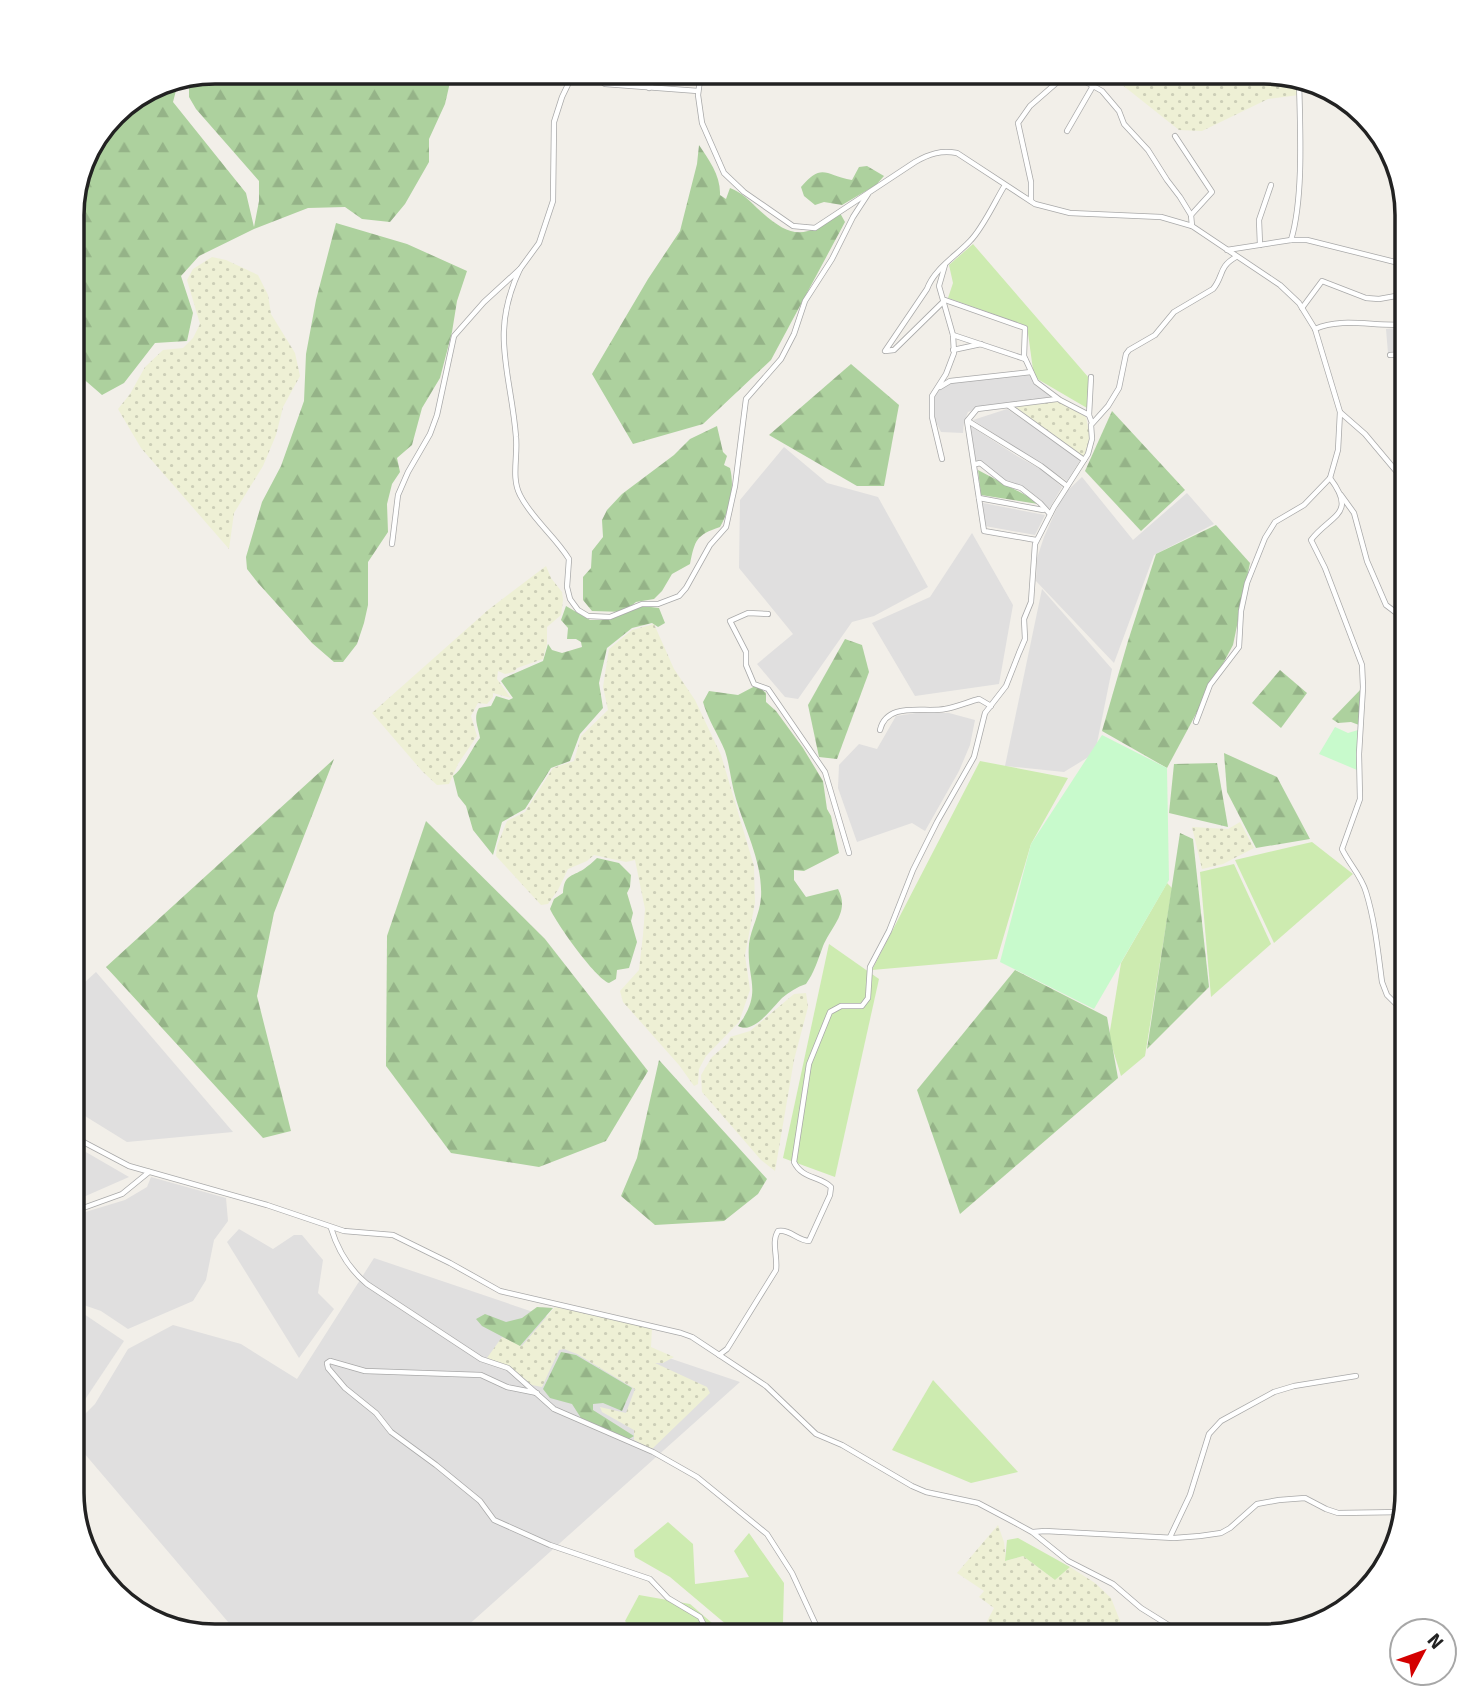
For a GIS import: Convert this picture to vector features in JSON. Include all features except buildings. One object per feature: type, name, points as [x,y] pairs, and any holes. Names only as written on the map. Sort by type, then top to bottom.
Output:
[{"type":"street","points":[[568,84],[554,122],[553,201],[539,243],[520,269],[512,286],[503,347],[516,437],[516,485],[530,512],[569,559],[567,587],[570,599],[578,610],[588,616],[610,617],[642,604],[659,604],[678,596],[686,588],[710,545],[726,527],[735,486],[746,399],[780,359],[794,334],[805,301],[870,191]]},
{"type":"street","points":[[605,84],[698,91]]},
{"type":"street","points":[[649,88],[652,84]]},
{"type":"street","points":[[699,84],[702,123],[724,173],[744,192],[793,226],[815,228],[927,155],[947,151],[957,153],[1031,201],[1070,213],[1161,217],[1192,226],[1280,285],[1302,308],[1315,329],[1340,412],[1338,450],[1330,478],[1304,505],[1275,522],[1265,538],[1247,583],[1241,611],[1239,647],[1210,685],[1196,722]]},
{"type":"street","points":[[1031,201],[1031,182],[1018,123],[1030,106],[1055,84]]},
{"type":"street","points":[[1089,84],[1102,91],[1119,111],[1124,124],[1148,150],[1191,215],[1192,226]]},
{"type":"street","points":[[1067,131],[1093,86]]},
{"type":"street","points":[[1291,240],[1296,222],[1299,88]]},
{"type":"street","points":[[1175,136],[1212,192],[1191,215]]},
{"type":"street","points":[[945,300],[894,350],[885,351],[931,279],[971,240],[1005,185]]},
{"type":"street","points":[[1260,245],[1259,220],[1271,186]]},
{"type":"street","points":[[1227,250],[1291,240],[1317,241],[1395,263]]},
{"type":"street","points":[[1092,423],[1108,406],[1118,388],[1129,349],[1155,335],[1174,312],[1213,289],[1223,266],[1236,257]]},
{"type":"street","points":[[942,459],[932,417],[932,396],[946,374],[954,351],[945,300],[939,286],[946,264]]},
{"type":"street","points":[[392,544],[398,495],[437,415],[454,336],[484,302],[520,269]]},
{"type":"street","points":[[1302,308],[1322,281],[1366,298],[1395,296]]},
{"type":"street","points":[[945,300],[1025,328],[1026,360],[1036,382],[1089,415]]},
{"type":"street","points":[[1315,329],[1351,322],[1374,326],[1395,325]]},
{"type":"street","points":[[953,335],[1026,360]]},
{"type":"street","points":[[954,351],[982,344]]},
{"type":"street","points":[[1390,355],[1395,355]]},
{"type":"street","points":[[936,390],[950,381],[1031,372]]},
{"type":"street","points":[[719,1356],[727,1349],[776,1270],[776,1233],[786,1230],[809,1241],[830,1195],[829,1184],[808,1177],[794,1162],[809,1064],[830,1012],[841,1006],[862,1006],[868,998],[870,967],[889,931],[929,838],[974,757],[983,719],[1006,686],[1025,639],[1024,619],[1031,602],[1037,540],[1050,514],[1085,460],[1092,439],[1089,415],[1091,377]]},
{"type":"street","points":[[967,421],[977,410],[1058,398]]},
{"type":"street","points":[[1008,405],[1085,460]]},
{"type":"street","points":[[1340,412],[1365,434],[1395,470]]},
{"type":"street","points":[[967,421],[1041,466],[1068,486]]},
{"type":"street","points":[[967,421],[984,531],[1037,540]]},
{"type":"street","points":[[976,464],[980,463],[1005,483],[1021,488],[1050,514]]},
{"type":"street","points":[[1330,478],[1354,513],[1367,561],[1386,605],[1395,612]]},
{"type":"street","points":[[1340,494],[1342,503],[1336,518],[1311,540],[1325,568],[1362,666],[1360,799],[1342,849],[1346,858],[1354,865],[1366,892],[1382,982],[1387,996],[1395,1004]]},
{"type":"street","points":[[979,498],[1045,510]]},
{"type":"street","points":[[768,614],[748,613],[730,621],[746,652],[746,665],[754,684],[768,689],[825,772],[849,853]]},
{"type":"street","points":[[880,730],[881,723],[895,711],[945,709],[979,699],[991,706]]},
{"type":"street","points":[[84,1143],[112,1158],[149,1172],[267,1205],[331,1227],[356,1233],[393,1235],[500,1291],[681,1333],[766,1386],[816,1434],[912,1486],[926,1492],[978,1503],[1032,1532],[1068,1561],[1100,1576],[1167,1624]]},
{"type":"street","points":[[84,1208],[122,1194],[149,1172]]},
{"type":"street","points":[[331,1227],[335,1242],[352,1271],[367,1284],[481,1359],[508,1368],[554,1409],[653,1452],[697,1477],[767,1534],[792,1573],[815,1624]]},
{"type":"street","points":[[537,1393],[507,1387],[481,1375],[365,1371],[327,1363],[345,1388],[376,1413],[391,1432],[480,1502],[494,1520],[550,1545],[650,1579],[668,1598],[700,1618],[703,1624]]},
{"type":"street","points":[[1170,1537],[1190,1495],[1209,1434],[1221,1421],[1274,1392],[1356,1376]]},
{"type":"street","points":[[1032,1532],[1179,1538],[1221,1533],[1257,1504],[1305,1498],[1338,1513],[1394,1512]]},
{"type":"shaded area","points":[[1395,328],[1395,353],[1388,353],[1386,329]]},
{"type":"shaded area","points":[[1030,373],[1036,386],[1053,397],[980,407],[968,412],[963,433],[941,432],[934,418],[935,394],[950,382]]},
{"type":"shaded area","points":[[1007,409],[1081,459],[1067,481],[973,420]]},
{"type":"shaded area","points":[[969,425],[1044,471],[1062,487],[1049,509],[976,461]]},
{"type":"shaded area","points":[[784,447],[827,483],[878,497],[928,587],[874,616],[852,622],[798,699],[785,697],[757,664],[793,634],[739,568],[740,500]]},
{"type":"shaded area","points":[[1082,477],[1133,540],[1187,493],[1214,524],[1154,555],[1114,663],[1036,581],[1037,558],[1044,537],[1063,495]]},
{"type":"shaded area","points":[[983,503],[1045,515],[1035,535],[985,526]]},
{"type":"shaded area","points":[[972,533],[1013,605],[999,684],[915,696],[872,623],[930,597]]},
{"type":"shaded area","points":[[1042,589],[1112,669],[1095,753],[1064,772],[1005,766]]},
{"type":"shaded area","points":[[949,713],[975,720],[970,745],[959,771],[925,831],[912,823],[857,842],[838,788],[839,765],[859,744],[877,749],[896,716]]},
{"type":"shaded area","points":[[96,972],[233,1132],[127,1142],[84,1115],[84,983]]},
{"type":"shaded area","points":[[84,1151],[129,1177],[84,1197]]},
{"type":"shaded area","points":[[151,1177],[226,1198],[228,1221],[214,1240],[206,1280],[193,1301],[128,1329],[101,1311],[84,1305],[84,1212],[125,1200],[147,1187]]},
{"type":"shaded area","points":[[239,1229],[273,1249],[294,1235],[302,1235],[323,1260],[318,1293],[334,1309],[299,1358],[227,1242]]},
{"type":"shaded area","points":[[374,1258],[740,1382],[469,1624],[230,1624],[84,1453],[84,1415],[95,1404],[128,1349],[173,1325],[241,1344],[297,1379]]},
{"type":"shaded area","points":[[84,1314],[124,1341],[84,1401]]},
{"type":"green space","points":[[215,84],[450,84],[445,104],[429,139],[429,162],[405,204],[390,222],[362,219],[345,207],[308,208],[254,229],[199,256],[181,276],[193,313],[187,341],[155,343],[124,383],[102,395],[84,379],[84,207],[88,181],[94,165],[111,135],[135,111],[176,90],[173,102],[246,193],[254,227],[259,201],[259,181],[196,109],[189,97],[189,87]]},
{"type":"green space","points":[[1121,84],[1272,84],[1300,89],[1299,95],[1268,99],[1202,131],[1179,130]]},
{"type":"green space","points":[[699,145],[716,175],[720,195],[726,199],[730,188],[745,196],[779,226],[797,232],[816,228],[840,213],[845,222],[771,360],[703,424],[633,444],[592,374],[680,231],[697,164]]},
{"type":"green space","points":[[867,166],[884,176],[876,185],[842,205],[824,202],[815,205],[804,196],[801,187],[819,172],[852,180],[859,167]]},
{"type":"green space","points":[[336,223],[407,244],[467,271],[457,301],[440,378],[422,408],[412,445],[397,458],[400,472],[392,484],[387,504],[388,532],[368,562],[368,605],[364,623],[357,644],[343,662],[334,662],[312,643],[247,569],[246,557],[262,502],[281,466],[304,401],[306,354],[316,300]]},
{"type":"green space","points":[[973,244],[1089,378],[1087,408],[1034,377],[1027,326],[948,298],[953,283],[949,265]]},
{"type":"green space","points":[[212,257],[226,260],[258,275],[268,295],[271,314],[295,353],[300,376],[283,407],[276,435],[263,466],[234,513],[229,549],[141,448],[118,409],[145,367],[163,350],[183,348],[193,338],[200,324],[187,280],[193,269]]},
{"type":"green space","points":[[851,364],[899,405],[884,486],[857,486],[769,435]]},
{"type":"green space","points":[[1058,401],[1086,417],[1090,437],[1084,457],[1014,406]]},
{"type":"green space","points":[[1112,411],[1185,490],[1141,531],[1085,471]]},
{"type":"green space","points":[[717,426],[723,452],[727,456],[724,465],[730,468],[732,483],[729,506],[720,527],[701,536],[693,549],[690,564],[672,574],[654,599],[636,602],[624,612],[592,611],[583,600],[583,577],[591,568],[592,551],[603,537],[602,520],[607,510],[622,494],[674,455],[690,439]]},
{"type":"green space","points":[[978,470],[1029,497],[1038,504],[981,495]]},
{"type":"green space","points":[[1216,525],[1250,563],[1233,645],[1167,768],[1102,731],[1156,554]]},
{"type":"green space","points":[[546,566],[562,592],[563,600],[561,615],[547,627],[547,644],[543,659],[517,668],[514,672],[505,674],[498,671],[497,679],[511,698],[493,693],[487,704],[478,703],[471,716],[477,736],[458,764],[449,784],[437,785],[372,713],[488,610]]},
{"type":"green space","points":[[566,606],[590,620],[609,620],[643,606],[659,608],[665,623],[658,627],[652,623],[632,628],[607,648],[599,683],[603,708],[580,734],[570,761],[551,768],[525,809],[502,822],[493,855],[473,830],[466,806],[458,796],[453,776],[480,738],[476,719],[479,708],[491,706],[496,696],[509,700],[513,698],[501,681],[504,678],[543,661],[548,644],[552,650],[562,653],[582,647],[581,642],[576,639],[567,639],[568,628],[561,620]]},
{"type":"green space","points":[[654,624],[674,669],[695,700],[721,755],[754,866],[755,903],[745,955],[750,990],[739,1022],[706,1056],[699,1069],[698,1084],[694,1086],[679,1065],[623,1002],[620,991],[639,970],[645,909],[635,860],[626,862],[594,855],[568,869],[548,904],[541,905],[496,856],[507,821],[525,812],[553,768],[574,761],[581,736],[608,710],[603,687],[609,649],[632,630]]},
{"type":"green space","points":[[845,639],[862,645],[869,672],[837,759],[819,757],[808,705]]},
{"type":"green space","points":[[1280,670],[1307,693],[1281,728],[1252,703]]},
{"type":"green space","points":[[757,685],[766,693],[766,702],[776,711],[803,748],[823,781],[827,809],[839,853],[804,871],[794,870],[794,880],[806,897],[838,889],[842,906],[838,920],[825,941],[806,984],[785,996],[756,1024],[744,1028],[738,1026],[746,1014],[752,994],[749,944],[760,903],[761,884],[725,751],[703,702],[709,691],[738,695]]},
{"type":"green space","points":[[1363,687],[1359,725],[1351,722],[1338,723],[1332,719]]},
{"type":"green space","points":[[1335,727],[1348,733],[1358,730],[1357,770],[1319,754]]},
{"type":"green space","points":[[1102,735],[1167,768],[1169,880],[1094,1009],[1000,962],[1031,844]]},
{"type":"green space","points":[[1224,753],[1277,777],[1310,839],[1256,848],[1227,792]]},
{"type":"green space","points":[[334,759],[274,913],[257,996],[291,1131],[263,1138],[106,967]]},
{"type":"green space","points":[[980,761],[1068,778],[1031,844],[997,959],[872,970]]},
{"type":"green space","points":[[1217,763],[1228,827],[1169,813],[1174,764]]},
{"type":"green space","points":[[426,821],[545,939],[648,1071],[606,1141],[539,1167],[451,1153],[386,1066],[387,936]]},
{"type":"green space","points":[[1240,822],[1254,848],[1223,864],[1202,869],[1192,827],[1228,829]]},
{"type":"green space","points":[[1180,833],[1193,839],[1209,987],[1147,1049]]},
{"type":"green space","points":[[1312,842],[1353,874],[1274,943],[1235,860]]},
{"type":"green space","points":[[597,858],[619,863],[631,875],[627,893],[637,942],[629,968],[617,970],[616,979],[609,983],[586,961],[550,909],[554,899],[563,893],[567,880]]},
{"type":"green space","points":[[1234,864],[1271,944],[1211,997],[1200,872]]},
{"type":"green space","points":[[1167,883],[1172,888],[1145,1056],[1121,1076],[1109,1037],[1121,963]]},
{"type":"green space","points":[[829,944],[879,979],[835,1177],[783,1158]]},
{"type":"green space","points":[[1015,970],[1107,1017],[1118,1078],[960,1214],[917,1090]]},
{"type":"green space","points":[[806,993],[808,1007],[794,1060],[775,1171],[761,1160],[702,1092],[701,1075],[712,1057],[728,1043],[730,1037],[750,1031],[794,994]]},
{"type":"green space","points":[[659,1060],[767,1179],[758,1194],[724,1221],[655,1225],[621,1196],[637,1158]]},
{"type":"green space","points":[[537,1307],[553,1308],[520,1346],[482,1326],[476,1319],[485,1314],[506,1322],[522,1318]]},
{"type":"green space","points":[[555,1307],[652,1328],[651,1347],[674,1357],[663,1363],[655,1363],[707,1387],[710,1393],[652,1449],[634,1440],[634,1430],[602,1412],[600,1407],[626,1413],[635,1389],[577,1354],[559,1350],[542,1387],[532,1385],[509,1366],[487,1358],[502,1337],[522,1346]]},
{"type":"green space","points":[[561,1352],[576,1355],[632,1388],[622,1411],[603,1403],[593,1404],[593,1410],[634,1436],[629,1439],[581,1418],[572,1404],[550,1398],[543,1389]]},
{"type":"green space","points":[[933,1380],[1018,1472],[971,1483],[892,1450]]},
{"type":"green space","points":[[668,1522],[693,1544],[695,1584],[749,1577],[734,1551],[749,1533],[784,1583],[783,1623],[726,1624],[670,1577],[635,1557],[634,1550]]},
{"type":"green space","points":[[998,1525],[1004,1542],[1006,1561],[1023,1556],[1055,1580],[1070,1567],[1095,1583],[1111,1598],[1121,1624],[986,1624],[994,1608],[979,1597],[984,1591],[957,1573]]},
{"type":"green space","points":[[1018,1538],[1070,1567],[1055,1580],[1023,1556],[1005,1561],[1007,1540]]},
{"type":"green space","points":[[639,1595],[690,1604],[713,1624],[628,1624],[625,1621]]}]
